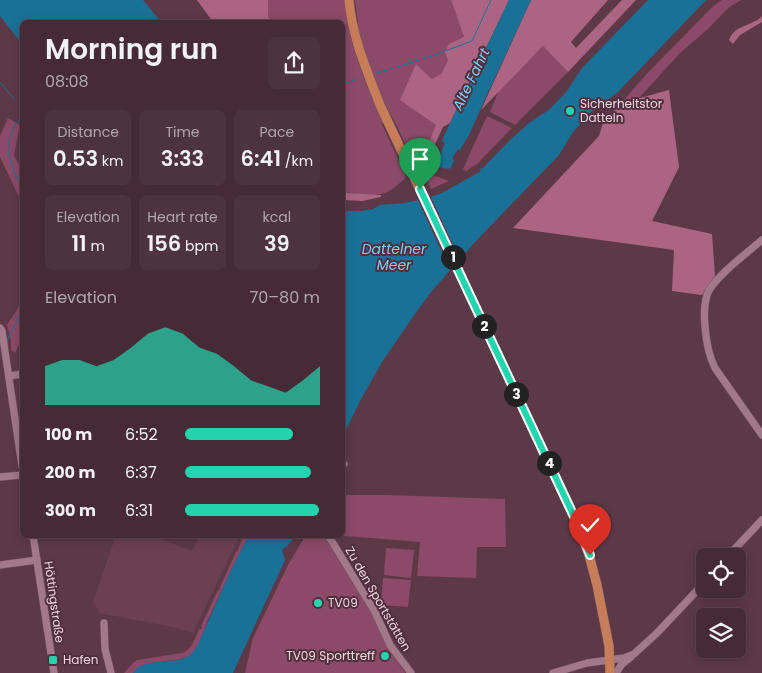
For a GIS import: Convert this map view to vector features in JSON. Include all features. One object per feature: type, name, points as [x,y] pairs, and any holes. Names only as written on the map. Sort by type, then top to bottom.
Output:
[{"type":"main road","points":[[350,0],[351,18],[362,58],[380,105],[463,278],[578,525],[590,555],[600,598],[610,659],[610,673]]},
{"type":"street","points":[[762,240],[716,281],[707,294],[704,311],[707,346],[715,368],[762,435]]},
{"type":"street","points":[[0,328],[6,350],[20,452]]},
{"type":"street","points":[[9,376],[20,374]]},
{"type":"street","points":[[0,478],[20,475]]},
{"type":"street","points":[[736,548],[762,520]]},
{"type":"street","name":"Höttingstraße","points":[[33,538],[54,673]]},
{"type":"street","name":"Zu den Sportstätten","points":[[330,538],[376,612],[390,645],[411,673]]},
{"type":"street","points":[[0,565],[37,560]]},
{"type":"street","points":[[616,673],[622,664],[657,633],[696,592]]},
{"type":"street","points":[[104,623],[106,656],[111,673]]},
{"type":"street","points":[[553,673],[587,663],[624,658],[634,654]]},
{"type":"shaded area","points":[[197,0],[268,0],[268,16],[271,20],[212,20]]},
{"type":"shaded area","points":[[268,0],[346,0],[350,32],[364,78],[385,122],[382,124],[406,177],[392,189],[383,194],[371,195],[345,191],[345,20],[271,20],[268,16]]},
{"type":"shaded area","points":[[355,0],[451,0],[464,37],[441,74],[432,79],[416,64],[436,125],[424,154],[416,167],[374,81],[360,40]]},
{"type":"shaded area","points":[[451,0],[509,0],[450,123],[443,127],[429,157],[424,154],[436,125],[400,100],[416,64],[432,79],[441,74],[448,60],[445,52],[449,44],[464,37]]},
{"type":"shaded area","points":[[531,0],[608,0],[571,42],[576,48],[622,0],[636,0],[568,72],[543,46],[481,110]]},
{"type":"shaded area","points":[[722,0],[741,0],[728,8],[709,28],[680,53],[638,99],[622,103],[654,66],[708,11]]},
{"type":"shaded area","points":[[762,16],[762,22],[740,35],[733,44],[729,40],[734,32]]},
{"type":"shaded area","points":[[543,46],[568,72],[515,125],[490,112],[499,90]]},
{"type":"shaded area","points":[[669,90],[679,167],[652,221],[712,234],[715,276],[702,295],[672,291],[674,250],[513,228],[599,136],[604,120],[622,103]]},
{"type":"shaded area","points":[[487,116],[512,128],[478,163],[466,171],[463,169]]},
{"type":"shaded area","points":[[8,118],[20,125],[14,155],[20,168],[20,199],[0,157],[0,136]]},
{"type":"shaded area","points":[[425,169],[435,176],[449,181],[431,189],[427,180],[423,182],[419,174]]},
{"type":"shaded area","points":[[345,192],[381,195],[381,197],[362,201],[345,200]]},
{"type":"shaded area","points":[[20,303],[20,342],[15,353],[11,350],[11,340],[7,325]]},
{"type":"shaded area","points":[[345,495],[505,499],[506,547],[477,547],[476,578],[417,576],[420,542],[345,536]]},
{"type":"shaded area","points":[[115,538],[158,538],[192,551],[198,538],[239,538],[193,633],[173,627],[100,613],[93,602]]},
{"type":"shaded area","points":[[243,538],[248,538],[193,652],[184,658],[144,665],[133,673],[124,673],[137,660],[182,653],[188,649],[199,629],[202,629],[201,626]]},
{"type":"shaded area","name":"TV09","points":[[304,538],[327,538],[341,564],[371,609],[387,646],[405,673],[245,673],[253,638],[288,565]]},
{"type":"shaded area","points":[[386,548],[414,550],[411,578],[384,575]]},
{"type":"shaded area","points":[[383,578],[411,580],[408,607],[381,605]]},
{"type":"water","points":[[0,0],[143,0],[159,20],[20,20],[20,41],[0,16]]},
{"type":"water","points":[[509,0],[531,0],[469,135],[452,159],[454,160],[451,168],[441,167],[433,162],[435,157],[440,154],[445,143],[442,141],[450,123]]},
{"type":"water","name":"Dattelner Meer","points":[[648,0],[706,0],[618,92],[591,112],[573,132],[559,155],[475,242],[431,292],[382,362],[345,432],[345,211],[362,211],[373,209],[380,205],[424,199],[442,193],[481,171],[481,168],[529,123],[550,109],[567,91],[582,68]]},
{"type":"water","points":[[247,538],[294,538],[282,550],[285,560],[233,673],[133,673],[143,665],[173,661],[187,657],[192,653],[198,644]]},
{"type":"pier","points":[[430,195],[461,262],[451,272],[417,198]]},
{"type":"waterway","points":[[377,73],[472,41],[491,0]]},
{"type":"waterway","points":[[345,83],[358,79]]},
{"type":"waterway","points":[[0,82],[14,99]]},
{"type":"waterway","points":[[20,119],[15,125],[9,143],[10,160],[20,185]]},
{"type":"waterway","points":[[7,341],[20,314]]},
{"type":"place","name":"Sicherheitstor Datteln","points":[[570,111]]},
{"type":"place","name":"TV09","points":[[318,603]]},
{"type":"place","name":"TV09 Sporttreff","points":[[385,656]]},
{"type":"place","name":"Hafen","points":[[53,660]]},
{"type":"route","points":[[420,189],[578,525],[590,555]]},
{"type":"water label","name":"Alte Fahrt","points":[[471,79]]}]
